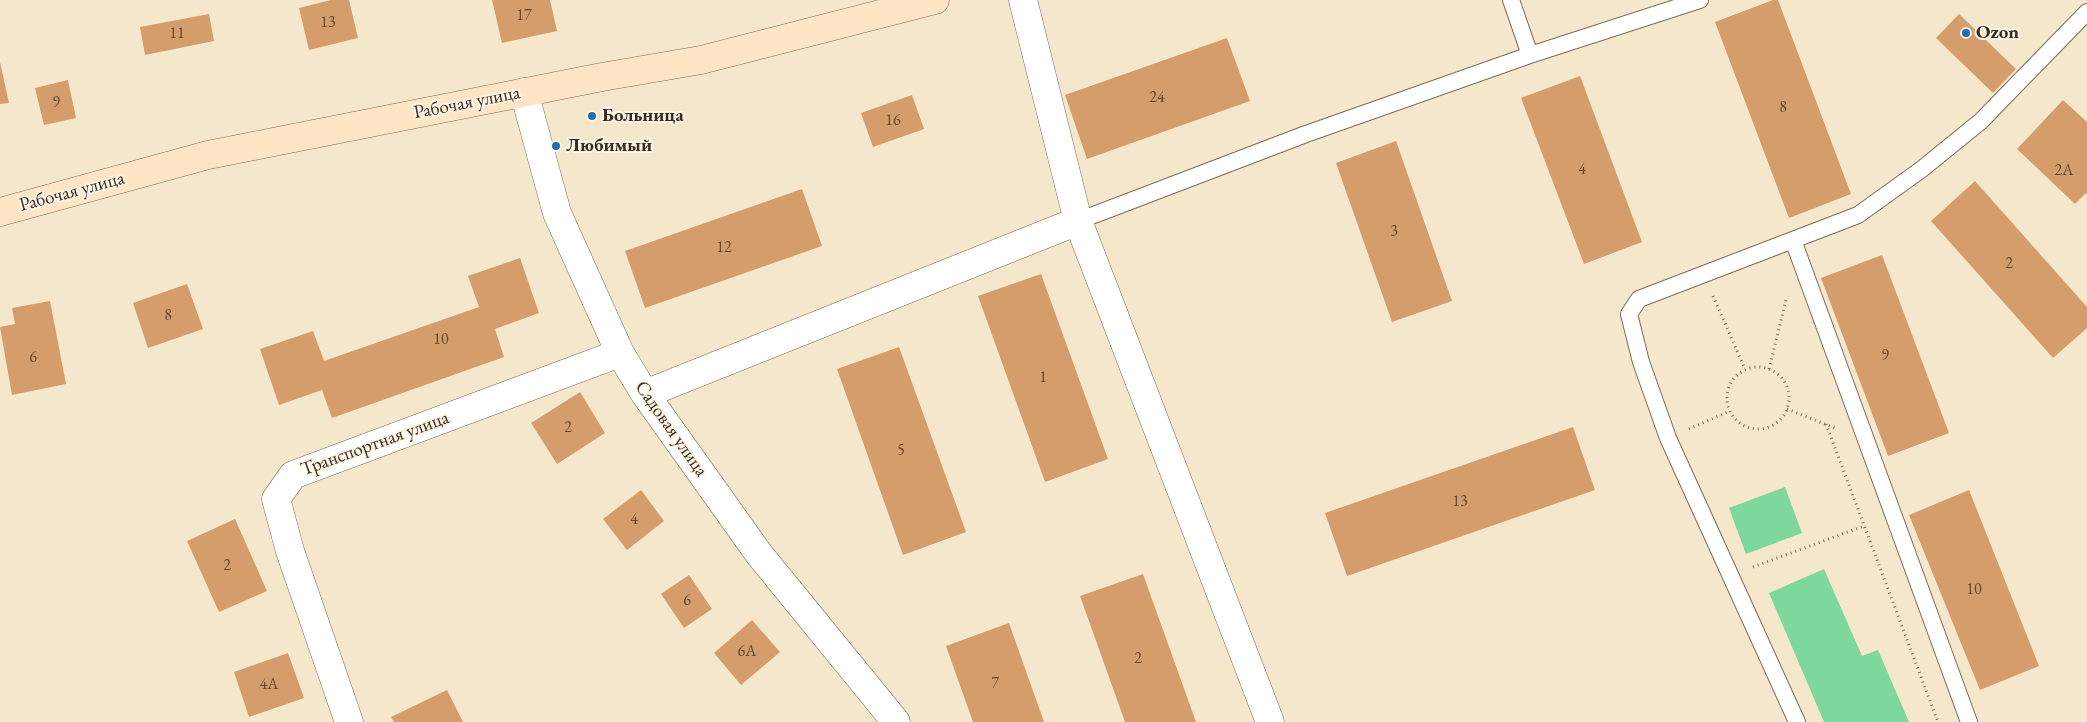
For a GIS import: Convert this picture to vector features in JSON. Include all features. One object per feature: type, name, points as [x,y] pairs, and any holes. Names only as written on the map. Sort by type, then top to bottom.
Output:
[{"type":"main road","name":"Рабочая улица","points":[[0,212],[208,155],[524,92],[701,60],[935,0]]},
{"type":"street","points":[[1023,0],[1078,221],[1270,722]]},
{"type":"street","name":"Садовая улица","points":[[524,92],[557,214],[620,353],[645,394],[759,554],[896,722]]},
{"type":"street","points":[[645,394],[1078,221]]},
{"type":"street","name":"Транспортная улица","points":[[349,722],[290,551],[276,499],[293,474],[620,353]]},
{"type":"lane","points":[[1511,0],[1530,54]]},
{"type":"lane","points":[[1078,221],[1306,134],[1530,54],[1700,0]]},
{"type":"lane","points":[[1797,722],[1732,575],[1668,438],[1642,362],[1629,314],[1639,299],[1704,275],[1795,247],[1858,215],[1922,169],[1981,121],[2087,12]]},
{"type":"lane","points":[[1795,247],[1864,440],[1969,722]]},
{"type":"path","points":[[1769,368],[1795,247]]},
{"type":"path","points":[[1704,275],[1745,369]]},
{"type":"path","points":[[1769,368],[1779,375],[1786,385],[1789,397],[1787,409],[1781,419],[1771,426],[1759,429],[1747,427],[1737,421],[1730,411],[1727,399],[1729,387],[1735,376],[1745,369],[1769,368]]},
{"type":"path","points":[[1787,409],[1864,440]]},
{"type":"path","points":[[1668,438],[1730,411]]},
{"type":"path","points":[[1826,424],[1938,722]]},
{"type":"path","points":[[1732,575],[1864,526]]},
{"type":"green space","points":[[1785,487],[1802,533],[1746,554],[1729,508]]},
{"type":"green space","points":[[1824,569],[1862,656],[1878,650],[1909,722],[1824,722],[1769,593]]},
{"type":"building","points":[[331,0],[349,0],[358,38],[309,50],[299,8]]},
{"type":"building","points":[[492,0],[550,0],[557,31],[502,43]]},
{"type":"building","points":[[1773,0],[1778,0],[1851,194],[1789,218],[1715,22]]},
{"type":"building","points":[[209,14],[214,41],[145,55],[140,27]]},
{"type":"building","points":[[1959,14],[2016,69],[1993,93],[1936,38]]},
{"type":"building","points":[[1227,38],[1250,101],[1087,159],[1065,95]]},
{"type":"building","points":[[0,62],[9,103],[0,104]]},
{"type":"building","points":[[1580,76],[1642,242],[1584,264],[1521,98]]},
{"type":"building","points":[[68,80],[76,118],[44,125],[35,88]]},
{"type":"building","points":[[912,95],[924,129],[873,147],[861,113]]},
{"type":"building","points":[[2063,100],[2087,122],[2087,195],[2086,193],[2075,204],[2017,149]]},
{"type":"building","points":[[1396,141],[1452,301],[1392,322],[1336,163]]},
{"type":"building","points":[[1975,181],[2087,307],[2087,328],[2053,358],[1931,221]]},
{"type":"building","points":[[802,189],[822,246],[645,308],[625,251]]},
{"type":"building","points":[[1882,255],[1949,433],[1888,456],[1821,278]]},
{"type":"building","points":[[520,258],[539,313],[495,329],[504,357],[332,418],[322,390],[279,405],[260,349],[313,331],[324,361],[479,307],[468,276]]},
{"type":"building","points":[[1041,274],[1108,459],[1045,482],[978,296]]},
{"type":"building","points":[[187,284],[203,329],[148,348],[133,303]]},
{"type":"building","points":[[50,301],[66,384],[12,395],[0,327],[15,324],[12,308]]},
{"type":"building","points":[[899,347],[966,532],[903,555],[837,369]]},
{"type":"building","points":[[580,392],[605,433],[557,464],[531,423]]},
{"type":"building","points":[[1573,427],[1595,490],[1347,576],[1325,513]]},
{"type":"building","points":[[641,490],[664,521],[627,550],[603,519]]},
{"type":"building","points":[[1969,490],[2039,666],[1980,690],[1909,515]]},
{"type":"building","points":[[235,519],[267,591],[219,612],[187,541]]},
{"type":"building","points":[[1143,574],[1196,722],[1125,722],[1080,596]]},
{"type":"building","points":[[689,575],[712,609],[684,628],[661,594]]},
{"type":"building","points":[[752,620],[780,652],[741,685],[714,653]]},
{"type":"building","points":[[1009,623],[1044,722],[973,722],[946,646]]},
{"type":"building","points":[[288,653],[304,698],[249,717],[234,672]]},
{"type":"building","points":[[447,690],[463,722],[394,722],[391,717]]},
{"type":"place","name":"Ozon","points":[[1966,33]]},
{"type":"place","name":"Больница","points":[[592,116]]},
{"type":"place","name":"Любимый","points":[[556,146]]}]
